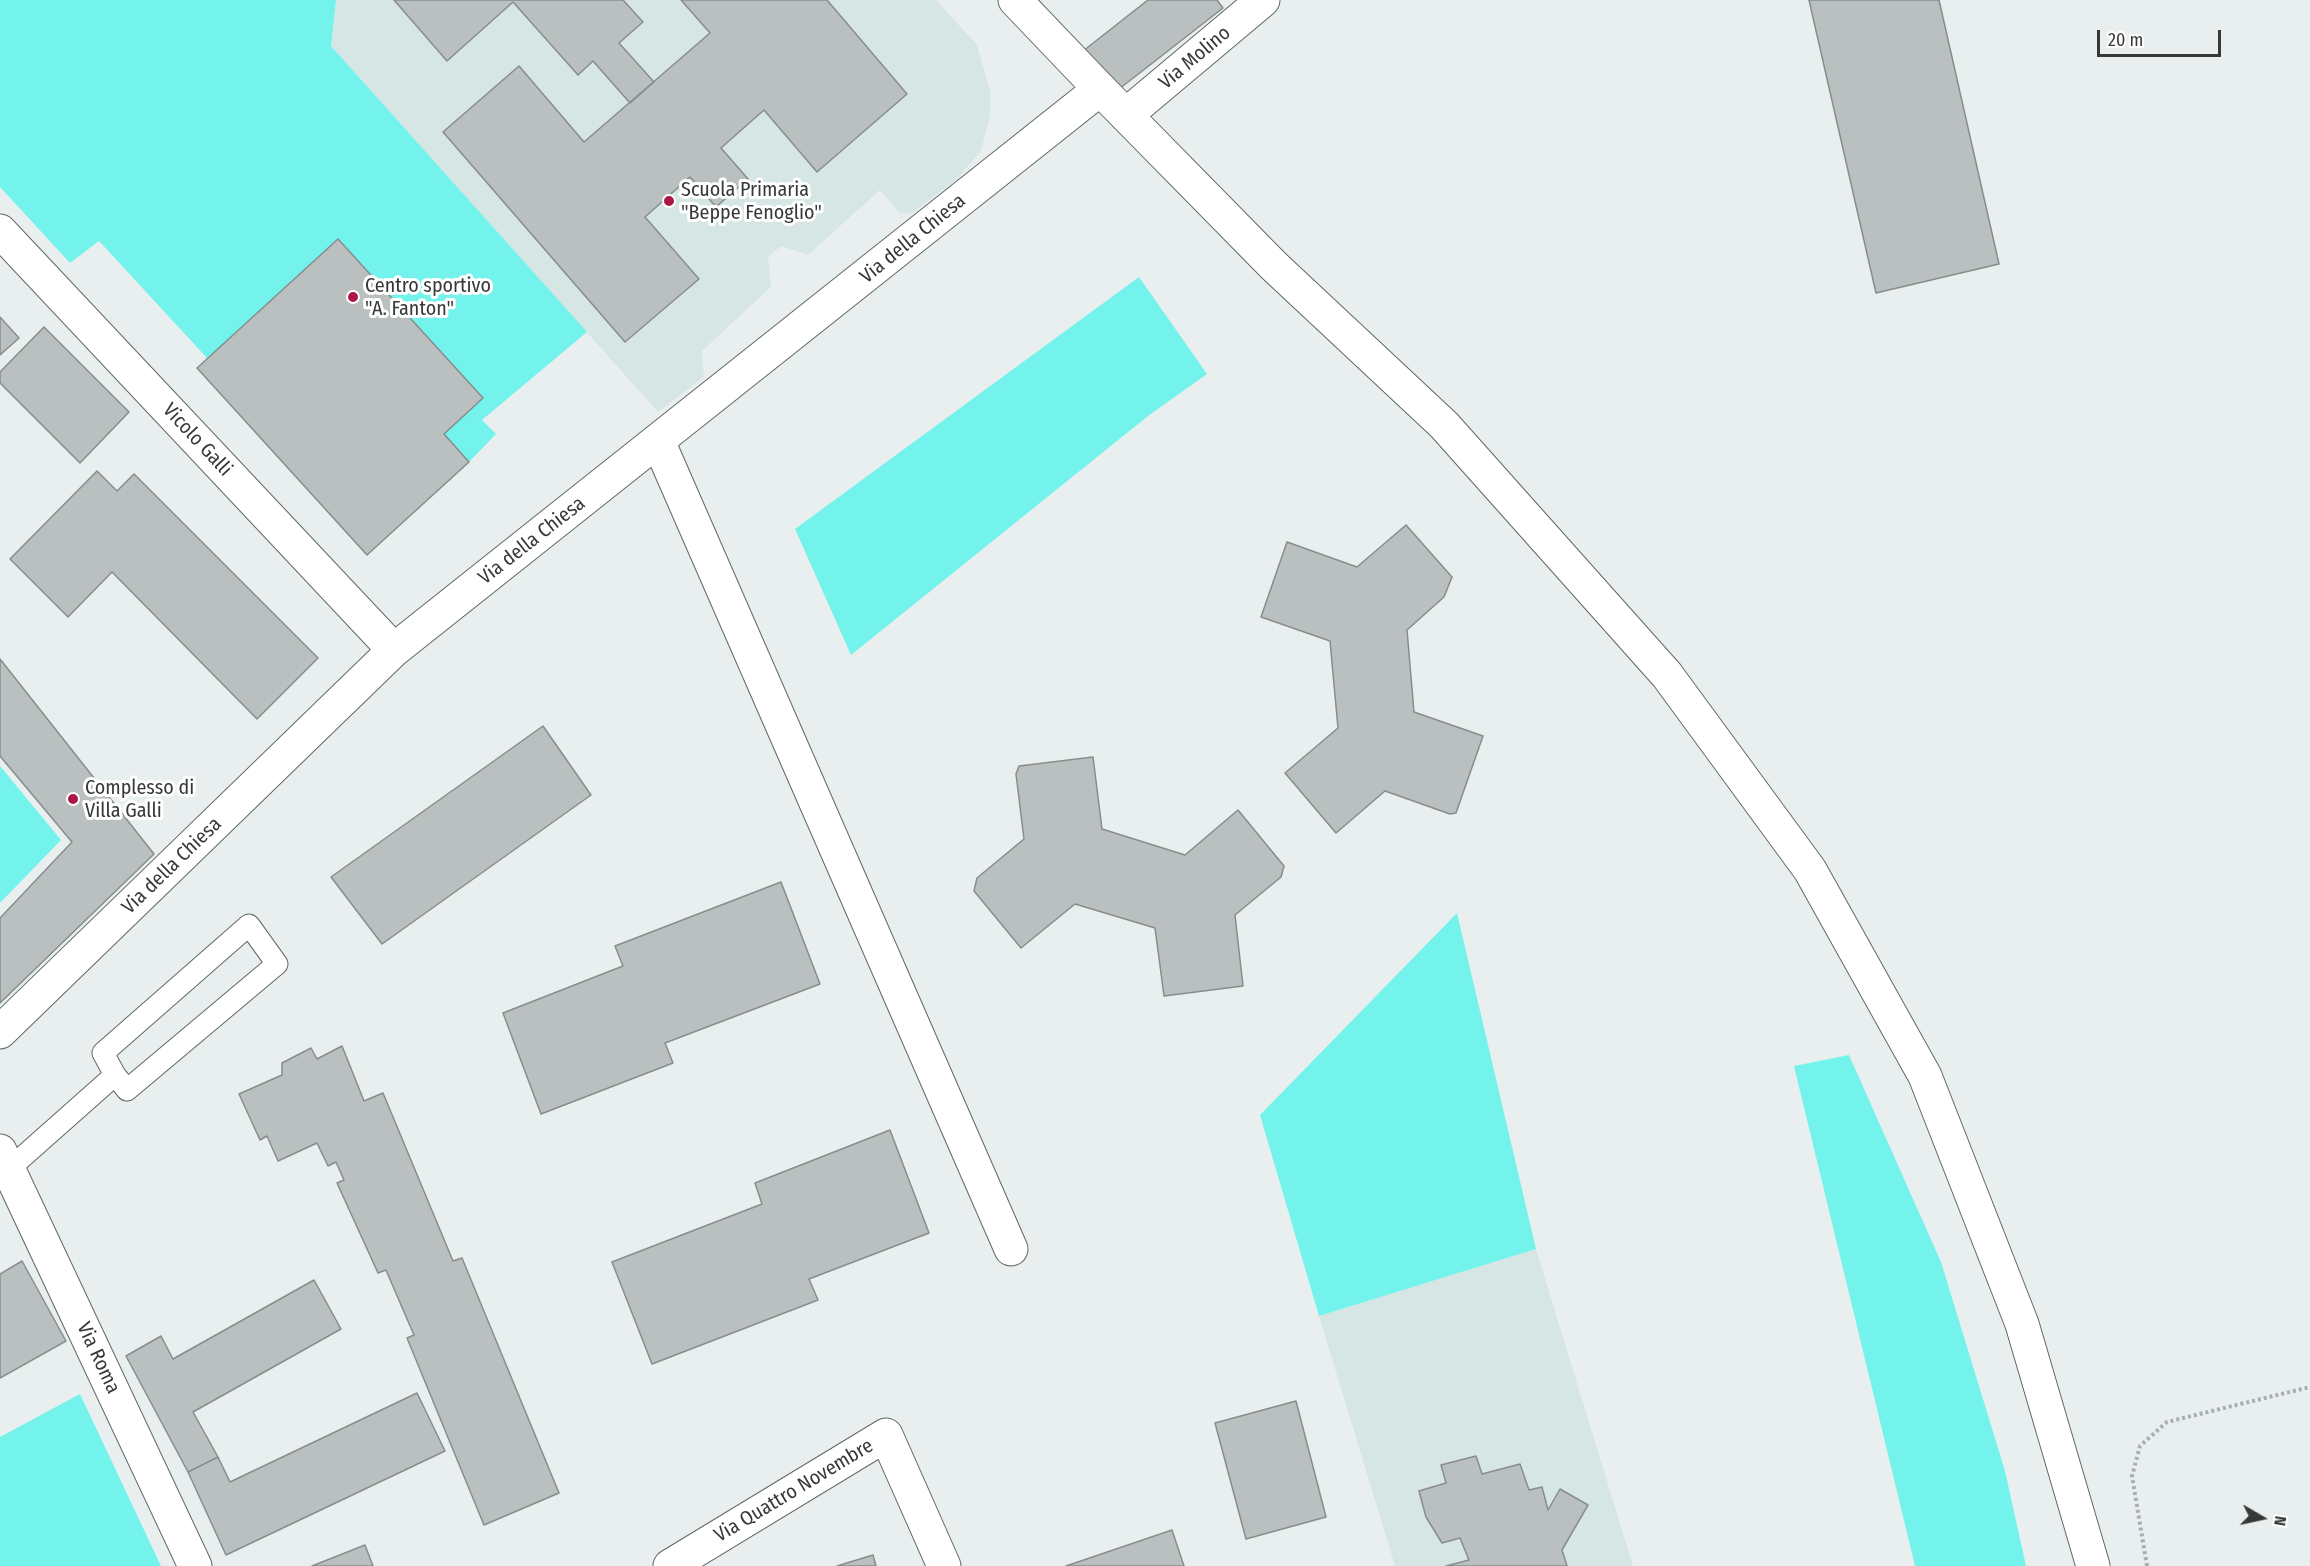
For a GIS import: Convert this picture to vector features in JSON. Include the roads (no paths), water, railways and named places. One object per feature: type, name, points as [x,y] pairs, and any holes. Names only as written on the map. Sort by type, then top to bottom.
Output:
[{"type":"street","points":[[1015,0],[1274,266],[1444,425],[1668,675],[1810,870],[1925,1076],[2022,1324],[2093,1566]]},
{"type":"street","name":"Via Molino","points":[[1126,115],[1263,0]]},
{"type":"street","name":"Via della Chiesa","points":[[0,1032],[394,650],[1100,89]]},
{"type":"street","name":"Vicolo Galli","points":[[0,231],[394,650]]},
{"type":"street","points":[[658,441],[1011,1250]]},
{"type":"street","name":"Via Roma","points":[[4,1160],[195,1566]]},
{"type":"street","name":"Via Quattro Novembre","points":[[670,1566],[886,1435],[945,1566]]},
{"type":"lane","points":[[249,925],[277,964],[127,1090],[115,1075],[103,1053],[249,925]]},
{"type":"lane","points":[[4,1160],[115,1075]]},
{"type":"place","name":"Scuola Primaria \"Beppe Fenoglio\"","points":[[669,201]]},
{"type":"place","name":"Centro sportivo \"A. Fanton\"","points":[[353,297]]},
{"type":"place","name":"Complesso di Villa Galli","points":[[73,799]]}]
